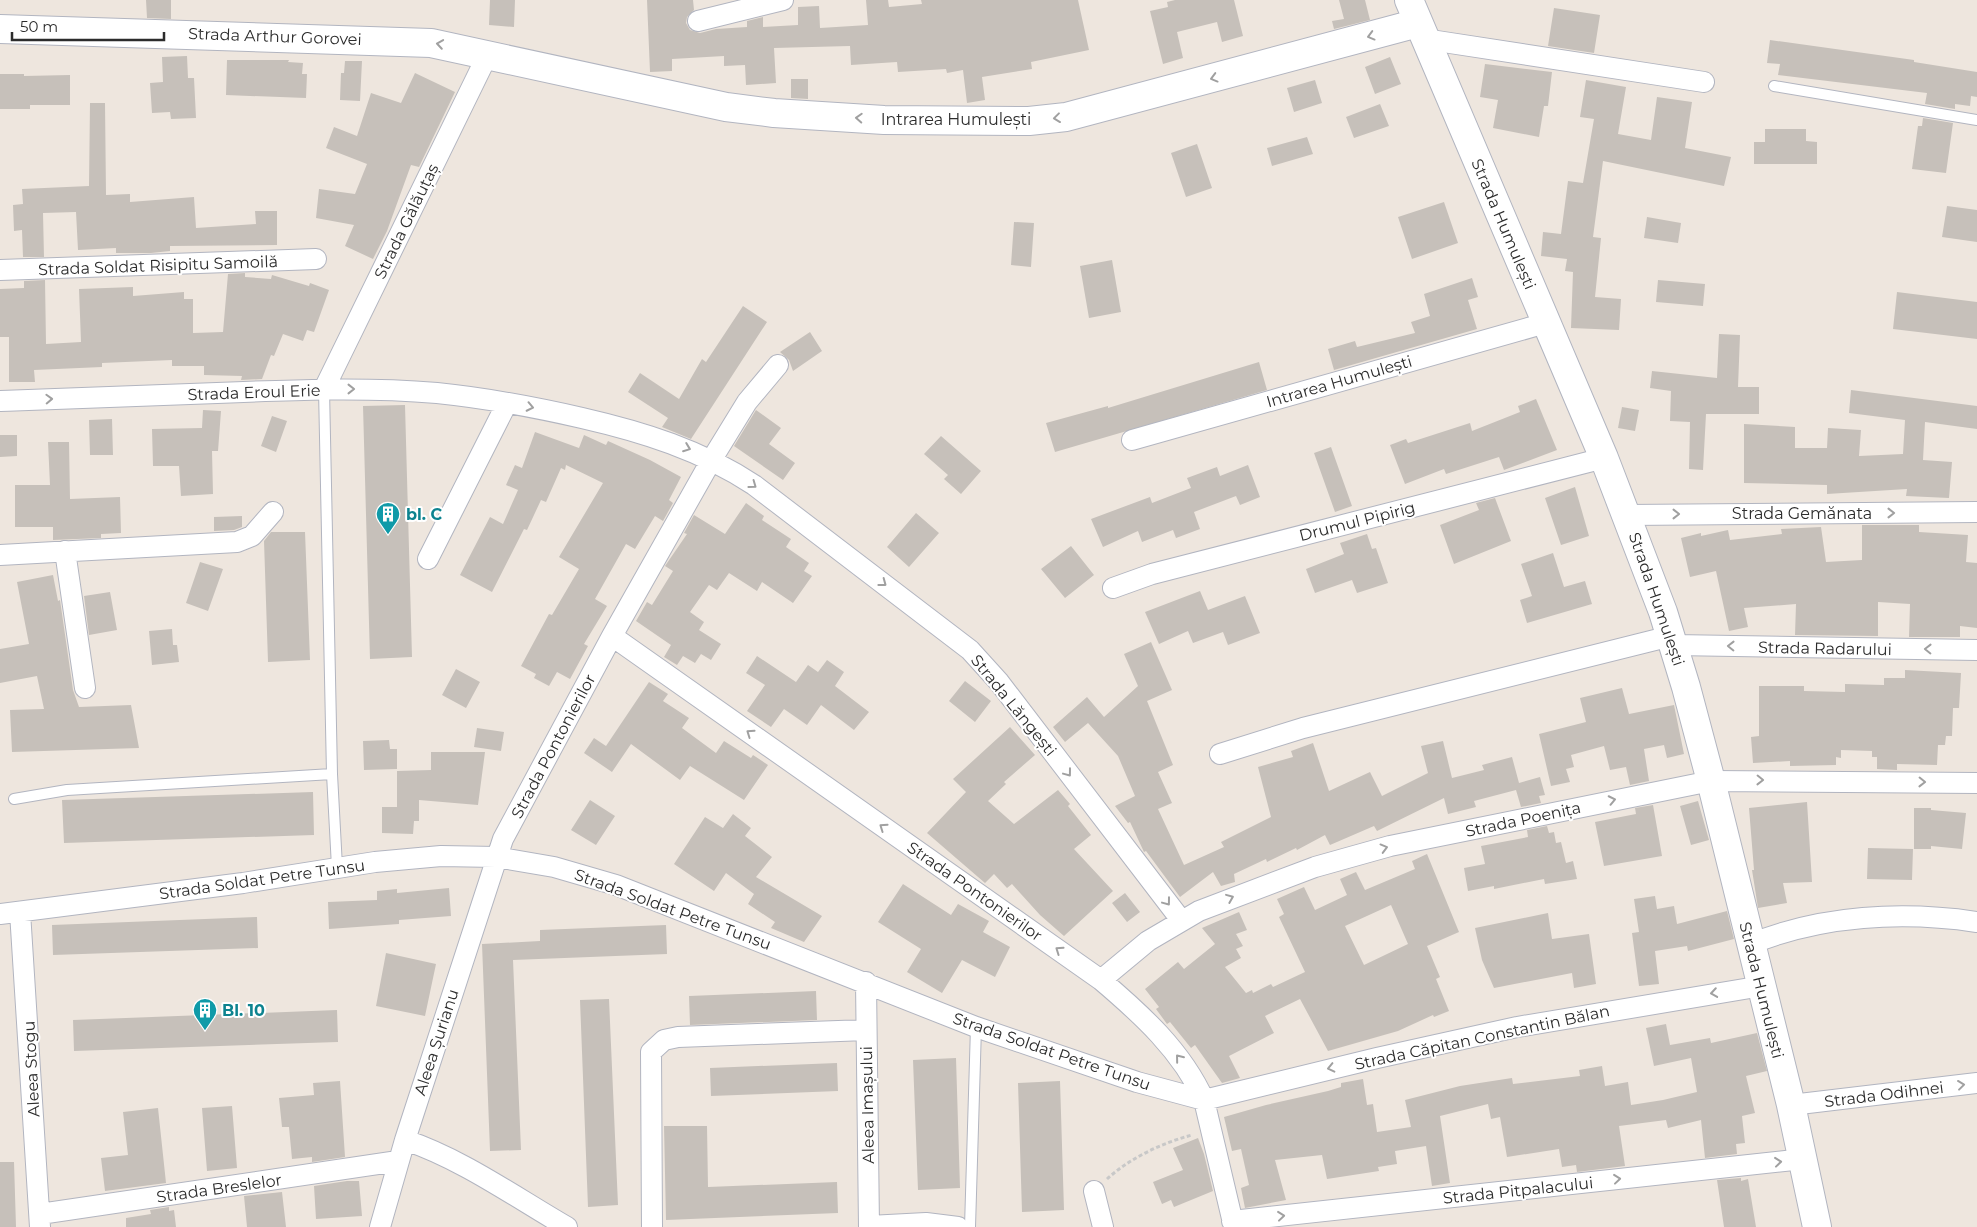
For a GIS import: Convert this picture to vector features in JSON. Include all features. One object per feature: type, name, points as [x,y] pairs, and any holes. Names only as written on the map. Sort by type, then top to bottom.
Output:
[{"type":"street","points":[[698,21],[783,0]]},
{"type":"street","points":[[1417,21],[1704,82]]},
{"type":"street","name":"Intrarea Humulești","points":[[488,54],[680,98],[774,113],[884,120],[1029,121],[1097,110],[1417,21]]},
{"type":"street","name":"Strada Humulești","points":[[1417,21],[1604,458],[1627,514],[1672,641],[1711,781],[1752,944],[1791,1105],[1817,1227]]},
{"type":"street","name":"Strada Arthur Gorovei","points":[[0,29],[402,40],[440,44],[488,54]]},
{"type":"street","name":"Strada Gălăuțaș","points":[[324,390],[488,54]]},
{"type":"street","name":"Strada Soldat Risipitu Samoilă","points":[[0,270],[316,259]]},
{"type":"street","name":"Intrarea Humulești","points":[[1132,440],[1546,322]]},
{"type":"street","name":"Strada Pontonierilor","points":[[496,857],[503,839],[612,636],[712,459],[747,402],[778,365]]},
{"type":"street","name":"Strada Eroul Erie","points":[[0,401],[324,390],[437,393],[507,403],[615,426],[668,442],[712,459]]},
{"type":"street","points":[[428,559],[507,403]]},
{"type":"street","name":"Drumul Pipirig","points":[[1112,588],[1152,574],[1604,458]]},
{"type":"street","name":"Strada Lăngești","points":[[712,459],[754,485],[970,650],[999,682],[1181,920]]},
{"type":"street","points":[[0,554],[238,542],[252,536],[273,512]]},
{"type":"street","name":"Strada Gemănata","points":[[1627,514],[1977,512]]},
{"type":"street","points":[[65,551],[85,688]]},
{"type":"street","name":"Strada Pontonierilor","points":[[612,636],[1101,980],[1123,998],[1168,1045],[1190,1072],[1204,1100],[1233,1224]]},
{"type":"street","name":"Strada Radarului","points":[[1220,754],[1303,728],[1672,641],[1977,650]]},
{"type":"street","name":"Strada Poenița","points":[[1101,980],[1132,953],[1181,920],[1252,889],[1390,846],[1711,781],[1977,783]]},
{"type":"street","name":"Strada Soldat Petre Tunsu","points":[[0,914],[243,882],[337,867],[441,856],[496,857],[554,867],[616,885],[976,1026],[1137,1082],[1204,1100]]},
{"type":"street","name":"Aleea Șurianu","points":[[380,1227],[398,1161],[496,857]]},
{"type":"street","name":"Aleea Stogu","points":[[20,912],[40,1221]]},
{"type":"street","points":[[1752,944],[1800,928],[1837,922],[1891,917],[1926,917],[1977,922]]},
{"type":"street","name":"Aleea Imașului","points":[[866,982],[869,1226]]},
{"type":"street","name":"Strada Căpitan Constantin Bălan","points":[[1204,1100],[1349,1064],[1517,1027],[1762,986]]},
{"type":"street","points":[[652,1227],[652,1052],[664,1040],[678,1037],[866,1030]]},
{"type":"street","name":"Strada Odihnei","points":[[1791,1105],[1977,1083]]},
{"type":"street","points":[[405,1140],[424,1146],[453,1161],[567,1227]]},
{"type":"street","name":"Strada Pitpalacului","points":[[1233,1224],[1803,1160]]},
{"type":"street","name":"Strada Breslelor","points":[[40,1221],[398,1161]]},
{"type":"street","points":[[1094,1191],[1103,1227]]},
{"type":"street","points":[[869,1226],[926,1223],[958,1227]]},
{"type":"lane","points":[[1774,86],[1977,120]]},
{"type":"lane","points":[[324,390],[332,774],[337,867]]},
{"type":"lane","points":[[14,799],[67,790],[332,774]]},
{"type":"lane","points":[[970,1227],[976,1026]]},
{"type":"path","points":[[1094,1191],[1119,1169],[1170,1141],[1211,1130]]},
{"type":"building","points":[[146,0],[171,0],[171,19],[147,18]]},
{"type":"building","points":[[490,0],[515,0],[514,27],[489,25]]},
{"type":"building","points":[[647,0],[693,0],[694,10],[687,17],[686,23],[690,30],[700,33],[716,29],[747,27],[747,21],[763,17],[763,27],[798,25],[798,7],[819,6],[820,28],[868,25],[866,0],[888,0],[889,7],[922,4],[921,0],[1078,0],[1089,50],[1031,62],[1032,69],[982,77],[985,100],[967,103],[963,70],[947,73],[946,69],[898,72],[897,62],[851,65],[850,46],[774,48],[776,83],[746,85],[745,65],[724,66],[724,56],[672,59],[672,71],[650,72]]},
{"type":"building","points":[[1175,0],[1234,0],[1243,36],[1222,42],[1217,22],[1177,32],[1183,58],[1163,64],[1150,11],[1168,7],[1167,2]]},
{"type":"building","points":[[1339,0],[1365,0],[1370,20],[1334,29],[1332,21],[1344,19]]},
{"type":"building","points":[[1554,8],[1600,15],[1594,53],[1548,46]]},
{"type":"building","points":[[1770,40],[1914,60],[1914,62],[1977,72],[1977,97],[1971,96],[1970,106],[1955,104],[1955,109],[1925,104],[1927,93],[1778,75],[1780,64],[1767,63]]},
{"type":"building","points":[[187,56],[188,78],[194,78],[196,118],[171,119],[170,112],[152,113],[150,83],[163,82],[162,57]]},
{"type":"building","points":[[1390,57],[1401,84],[1375,94],[1365,67]]},
{"type":"building","points":[[227,60],[289,60],[288,62],[303,63],[302,74],[307,74],[306,98],[226,95]]},
{"type":"building","points":[[345,61],[362,61],[360,101],[340,100],[341,73],[344,73]]},
{"type":"building","points":[[1485,64],[1552,72],[1548,106],[1544,106],[1539,137],[1493,128],[1498,100],[1480,97]]},
{"type":"building","points":[[415,73],[455,92],[419,167],[411,165],[387,231],[373,259],[345,246],[354,225],[316,218],[319,189],[355,194],[367,164],[326,148],[334,127],[357,136],[371,93],[401,103]]},
{"type":"building","points":[[0,74],[24,74],[24,76],[70,75],[70,105],[30,105],[30,109],[0,109]]},
{"type":"building","points":[[791,79],[808,79],[808,99],[791,98]]},
{"type":"building","points":[[1315,80],[1322,103],[1294,112],[1287,88]]},
{"type":"building","points":[[1586,80],[1626,87],[1618,134],[1651,140],[1657,97],[1692,102],[1685,148],[1731,157],[1724,186],[1603,161],[1593,237],[1601,238],[1595,297],[1621,299],[1619,330],[1571,328],[1573,272],[1565,271],[1567,259],[1541,256],[1543,232],[1561,234],[1568,181],[1583,183],[1594,119],[1580,117]]},
{"type":"building","points":[[90,103],[105,103],[106,195],[130,194],[130,202],[194,197],[196,228],[256,224],[255,211],[277,211],[277,245],[170,246],[170,251],[151,253],[116,253],[116,248],[78,250],[76,212],[43,213],[44,257],[23,257],[22,230],[14,231],[13,205],[23,204],[22,189],[89,186]]},
{"type":"building","points":[[1380,104],[1389,126],[1354,138],[1346,117]]},
{"type":"building","points":[[1923,118],[1953,123],[1946,173],[1912,169],[1918,126],[1922,126]]},
{"type":"building","points":[[1765,129],[1806,129],[1806,141],[1817,142],[1817,164],[1754,164],[1754,142],[1765,142]]},
{"type":"building","points":[[1307,137],[1313,154],[1272,166],[1267,148]]},
{"type":"building","points":[[1197,144],[1212,188],[1186,197],[1171,153]]},
{"type":"building","points":[[1444,202],[1458,243],[1412,259],[1398,217]]},
{"type":"building","points":[[1947,206],[1977,210],[1977,242],[1942,237]]},
{"type":"building","points":[[1647,217],[1681,223],[1678,243],[1644,238]]},
{"type":"building","points":[[1014,222],[1034,223],[1031,267],[1011,265]]},
{"type":"building","points":[[1112,260],[1121,312],[1089,318],[1080,266]]},
{"type":"building","points":[[245,273],[245,277],[271,279],[272,275],[309,286],[310,283],[329,290],[314,332],[307,330],[303,341],[283,334],[274,356],[271,355],[262,379],[241,380],[242,376],[204,375],[204,366],[172,366],[172,360],[102,363],[102,367],[34,370],[35,382],[9,382],[9,337],[0,337],[0,289],[24,288],[24,281],[45,280],[46,344],[81,342],[79,289],[133,287],[133,296],[184,292],[184,299],[193,299],[193,333],[223,332],[228,274]]},
{"type":"building","points":[[1472,278],[1478,297],[1468,300],[1477,329],[1334,370],[1328,349],[1355,341],[1357,347],[1415,333],[1411,322],[1430,316],[1424,294]]},
{"type":"building","points":[[1658,280],[1705,284],[1703,306],[1656,302]]},
{"type":"building","points":[[1897,292],[1977,302],[1977,339],[1893,329]]},
{"type":"building","points":[[743,306],[767,322],[691,439],[662,427],[668,418],[628,392],[640,373],[679,399],[702,359],[706,362]]},
{"type":"building","points":[[810,332],[822,351],[793,371],[789,360],[780,352]]},
{"type":"building","points":[[1719,334],[1740,335],[1738,387],[1759,387],[1759,414],[1706,414],[1703,470],[1689,469],[1690,422],[1670,421],[1671,391],[1650,388],[1652,371],[1717,378]]},
{"type":"building","points":[[1259,362],[1267,390],[1055,452],[1046,423],[1108,406],[1108,408]]},
{"type":"building","points":[[1851,390],[1977,406],[1977,429],[1925,422],[1923,460],[1952,462],[1949,498],[1906,496],[1907,489],[1827,494],[1827,485],[1744,483],[1744,424],[1795,427],[1795,448],[1827,448],[1828,428],[1861,430],[1859,456],[1903,454],[1905,420],[1849,413]]},
{"type":"building","points":[[1536,399],[1557,450],[1504,470],[1499,457],[1446,474],[1444,469],[1405,484],[1390,445],[1406,439],[1408,443],[1470,423],[1472,431],[1520,412],[1518,406]]},
{"type":"building","name":"bl. C","points":[[405,405],[412,657],[370,659],[363,406]]},
{"type":"building","points":[[1622,407],[1639,410],[1635,431],[1618,428]]},
{"type":"building","points":[[203,410],[221,411],[218,451],[212,451],[213,494],[181,496],[179,466],[153,466],[152,429],[202,428]]},
{"type":"building","points":[[756,410],[781,428],[769,444],[795,463],[783,480],[734,446]]},
{"type":"building","points":[[272,416],[287,421],[276,452],[261,446]]},
{"type":"building","points":[[112,419],[113,455],[90,455],[89,420]]},
{"type":"building","points":[[535,432],[579,448],[584,435],[606,445],[608,441],[650,460],[681,477],[669,500],[673,503],[663,521],[655,516],[635,549],[626,544],[595,599],[607,606],[584,644],[588,646],[570,679],[557,672],[549,686],[534,678],[536,674],[521,666],[549,614],[552,615],[579,569],[559,557],[603,483],[566,465],[565,470],[561,468],[546,502],[541,500],[527,530],[524,529],[492,592],[460,575],[490,517],[503,524],[518,490],[506,485],[515,465],[522,468]]},
{"type":"building","points":[[0,435],[17,435],[17,456],[0,457]]},
{"type":"building","points":[[941,436],[981,471],[961,494],[944,479],[948,475],[924,454]]},
{"type":"building","points":[[48,442],[69,442],[70,499],[120,497],[121,533],[101,534],[101,538],[53,540],[53,527],[15,527],[15,485],[50,485]]},
{"type":"building","points":[[1331,447],[1352,506],[1335,512],[1314,453]]},
{"type":"building","points":[[1248,465],[1260,497],[1240,505],[1236,496],[1194,512],[1200,529],[1176,538],[1173,530],[1142,542],[1138,531],[1103,547],[1091,519],[1150,497],[1152,503],[1191,488],[1187,478],[1217,467],[1220,476]]},
{"type":"building","points":[[1575,487],[1589,536],[1561,545],[1545,498]]},
{"type":"building","points":[[1495,498],[1511,541],[1454,564],[1440,525],[1479,510],[1476,503]]},
{"type":"building","points":[[746,503],[764,516],[762,520],[791,539],[786,547],[809,563],[804,571],[812,576],[793,603],[762,582],[757,591],[729,573],[717,590],[709,585],[690,612],[704,622],[699,630],[721,644],[711,660],[701,654],[695,663],[683,656],[677,665],[664,657],[671,645],[636,621],[647,602],[652,605],[673,571],[665,566],[687,534],[684,533],[694,515],[725,534]]},
{"type":"building","points":[[916,513],[939,533],[909,567],[887,547]]},
{"type":"building","points":[[242,516],[242,527],[234,530],[214,531],[214,517]]},
{"type":"building","points":[[1862,525],[1919,525],[1919,532],[1968,535],[1966,562],[1977,563],[1977,628],[1960,626],[1960,637],[1909,637],[1910,604],[1878,602],[1878,636],[1795,635],[1796,604],[1744,608],[1748,627],[1729,631],[1716,571],[1690,577],[1681,538],[1701,533],[1701,536],[1728,530],[1730,540],[1782,534],[1781,529],[1821,527],[1826,562],[1862,560]]},
{"type":"building","points":[[271,532],[305,532],[310,660],[268,662],[264,541]]},
{"type":"building","points":[[1367,534],[1372,549],[1376,548],[1388,583],[1357,593],[1352,580],[1315,593],[1306,569],[1344,554],[1340,543]]},
{"type":"building","points":[[1071,546],[1094,575],[1065,598],[1041,569]]},
{"type":"building","points":[[1553,553],[1564,587],[1585,581],[1592,604],[1527,623],[1520,600],[1532,596],[1521,564]]},
{"type":"building","points":[[200,562],[223,569],[208,611],[186,603]]},
{"type":"building","points":[[53,575],[58,601],[60,600],[73,690],[79,707],[131,705],[139,748],[12,752],[10,710],[44,709],[37,676],[0,683],[0,649],[29,644],[17,582]]},
{"type":"building","points":[[1200,591],[1208,610],[1245,596],[1260,633],[1228,645],[1223,632],[1193,643],[1188,631],[1159,644],[1145,612]]},
{"type":"building","points":[[110,592],[117,630],[89,635],[84,596]]},
{"type":"building","points":[[172,629],[173,645],[177,645],[179,662],[152,665],[149,631]]},
{"type":"building","points":[[1151,642],[1172,690],[1147,701],[1173,765],[1158,772],[1172,803],[1158,809],[1184,865],[1224,847],[1221,842],[1271,817],[1258,767],[1293,757],[1291,751],[1313,743],[1329,791],[1370,772],[1382,796],[1428,773],[1421,746],[1443,741],[1452,778],[1484,770],[1482,765],[1512,757],[1519,783],[1540,777],[1545,795],[1539,796],[1541,803],[1521,807],[1516,790],[1474,801],[1476,807],[1448,814],[1444,798],[1377,831],[1374,826],[1330,845],[1325,835],[1297,850],[1296,848],[1267,862],[1266,859],[1234,874],[1235,882],[1221,886],[1213,872],[1180,897],[1146,851],[1144,852],[1130,822],[1128,823],[1115,806],[1135,796],[1118,756],[1088,723],[1065,742],[1053,727],[1087,697],[1104,717],[1138,686],[1124,654]]},
{"type":"building","points":[[757,656],[796,682],[808,665],[818,672],[827,660],[844,672],[835,686],[869,712],[854,730],[821,705],[807,725],[784,709],[771,727],[747,711],[765,685],[746,673]]},
{"type":"building","points":[[456,669],[480,682],[466,708],[442,695]]},
{"type":"building","points":[[1905,670],[1961,673],[1959,708],[1953,708],[1952,736],[1946,736],[1945,745],[1938,745],[1937,765],[1897,764],[1897,770],[1877,769],[1877,757],[1872,757],[1872,751],[1841,750],[1841,758],[1836,757],[1836,765],[1790,766],[1790,761],[1753,763],[1751,737],[1759,736],[1759,686],[1804,686],[1804,691],[1845,692],[1845,684],[1884,685],[1884,678],[1905,678]]},
{"type":"building","points":[[965,681],[991,701],[975,722],[949,701]]},
{"type":"building","points":[[649,682],[668,694],[663,701],[689,718],[682,728],[716,753],[724,741],[751,758],[753,755],[768,765],[744,800],[690,766],[680,780],[631,744],[612,772],[584,753],[594,738],[606,746]]},
{"type":"building","points":[[1622,688],[1629,714],[1674,705],[1684,754],[1667,758],[1664,745],[1644,749],[1649,781],[1630,785],[1626,767],[1610,770],[1604,746],[1571,755],[1574,767],[1566,769],[1570,782],[1551,786],[1539,734],[1586,722],[1580,698]]},
{"type":"building","points":[[1010,727],[1035,755],[1004,782],[1006,784],[988,801],[1014,824],[1058,790],[1091,835],[1074,849],[1113,891],[1064,936],[1040,915],[1012,884],[1007,888],[994,874],[985,883],[927,833],[966,792],[953,779]]},
{"type":"building","points":[[477,728],[504,732],[501,751],[474,747]]},
{"type":"building","points":[[389,740],[390,749],[397,749],[397,769],[364,770],[363,741]]},
{"type":"building","points":[[431,752],[485,752],[478,805],[419,800],[419,821],[414,821],[413,834],[382,833],[382,807],[397,807],[397,771],[431,770]]},
{"type":"building","points":[[313,792],[314,835],[64,843],[62,800]]},
{"type":"building","points":[[590,800],[615,816],[596,845],[571,830]]},
{"type":"building","points":[[1698,801],[1709,840],[1691,845],[1680,806]]},
{"type":"building","points":[[1807,802],[1812,882],[1783,883],[1787,903],[1758,908],[1752,870],[1754,870],[1749,808]]},
{"type":"building","points":[[1653,805],[1662,856],[1604,866],[1595,822],[1636,814],[1635,808]]},
{"type":"building","points":[[1914,808],[1931,808],[1931,810],[1966,813],[1962,849],[1931,846],[1931,849],[1914,849]]},
{"type":"building","points":[[733,814],[751,828],[745,836],[772,857],[756,877],[822,916],[804,942],[771,928],[775,922],[748,904],[754,894],[726,873],[714,891],[674,864],[705,817],[723,828]]},
{"type":"building","points":[[1547,826],[1549,833],[1554,832],[1556,843],[1561,842],[1566,863],[1573,861],[1577,879],[1545,884],[1544,879],[1494,889],[1494,886],[1468,891],[1464,868],[1485,864],[1481,846],[1528,837],[1527,830]]},
{"type":"building","points":[[1868,848],[1913,849],[1912,880],[1867,879]]},
{"type":"building","points":[[1427,854],[1459,932],[1427,946],[1440,977],[1436,979],[1449,1011],[1434,1017],[1433,1015],[1398,1031],[1328,1051],[1300,999],[1265,1016],[1274,1033],[1229,1056],[1240,1078],[1222,1083],[1195,1045],[1191,1048],[1170,1022],[1167,1024],[1156,1009],[1159,1007],[1145,989],[1178,962],[1184,969],[1215,944],[1202,928],[1239,912],[1247,930],[1236,934],[1243,946],[1236,949],[1241,958],[1225,967],[1246,993],[1252,990],[1253,993],[1271,984],[1273,987],[1305,972],[1279,917],[1284,914],[1277,899],[1304,887],[1315,910],[1347,895],[1340,879],[1356,872],[1365,890],[1415,869],[1412,861]],"holes":[[[1391,905],[1408,944],[1364,965],[1345,926]]]},
{"type":"building","points":[[903,884],[951,915],[958,904],[989,921],[983,932],[1010,947],[995,977],[962,960],[942,993],[907,972],[921,949],[878,922]]},
{"type":"building","points":[[449,888],[451,916],[399,920],[399,924],[329,929],[328,902],[377,900],[377,891],[397,889],[397,893]]},
{"type":"building","points":[[1125,893],[1140,912],[1127,922],[1112,903]]},
{"type":"building","points":[[1655,896],[1657,909],[1674,906],[1677,924],[1727,911],[1734,939],[1688,951],[1687,946],[1655,951],[1659,984],[1639,986],[1632,933],[1639,932],[1634,899]]},
{"type":"building","points":[[1548,913],[1552,939],[1589,934],[1596,984],[1574,988],[1572,973],[1494,988],[1482,960],[1475,928]]},
{"type":"building","points":[[257,917],[258,948],[53,955],[52,925]]},
{"type":"building","points":[[666,925],[667,954],[513,960],[521,1150],[490,1151],[482,944],[540,941],[540,930]]},
{"type":"building","points":[[386,953],[436,964],[425,1016],[376,1006]]},
{"type":"building","points":[[816,991],[817,1020],[690,1025],[689,996]]},
{"type":"building","points":[[609,999],[618,1205],[588,1207],[580,1000]]},
{"type":"building","name":"Bl. 10","points":[[337,1010],[338,1042],[74,1051],[73,1020]]},
{"type":"building","points":[[1666,1024],[1670,1045],[1710,1038],[1711,1043],[1757,1033],[1767,1071],[1746,1076],[1755,1113],[1742,1116],[1745,1143],[1736,1144],[1737,1154],[1705,1158],[1701,1120],[1668,1128],[1666,1120],[1619,1126],[1625,1166],[1577,1172],[1576,1165],[1562,1167],[1559,1149],[1507,1157],[1500,1117],[1491,1119],[1488,1104],[1440,1116],[1450,1183],[1432,1186],[1426,1146],[1395,1151],[1397,1164],[1378,1167],[1379,1171],[1327,1179],[1322,1155],[1275,1160],[1286,1200],[1245,1208],[1241,1188],[1249,1185],[1241,1149],[1232,1151],[1224,1117],[1328,1091],[1341,1087],[1341,1083],[1363,1079],[1367,1105],[1373,1104],[1377,1132],[1411,1127],[1405,1100],[1460,1086],[1512,1078],[1513,1084],[1580,1076],[1579,1070],[1602,1066],[1605,1086],[1628,1082],[1631,1105],[1697,1092],[1691,1058],[1654,1066],[1646,1028]]},
{"type":"building","points":[[956,1058],[960,1188],[918,1190],[913,1060]]},
{"type":"building","points":[[837,1063],[838,1091],[711,1096],[710,1068]]},
{"type":"building","points":[[340,1081],[345,1157],[312,1162],[312,1157],[292,1159],[289,1127],[282,1127],[279,1098],[314,1095],[313,1083]]},
{"type":"building","points":[[1060,1081],[1064,1210],[1022,1212],[1018,1083]]},
{"type":"building","points":[[232,1106],[237,1168],[207,1171],[202,1108]]},
{"type":"building","points":[[158,1108],[166,1183],[105,1191],[101,1158],[128,1155],[123,1112]]},
{"type":"building","points":[[664,1126],[707,1126],[708,1187],[837,1182],[838,1213],[666,1220]]},
{"type":"building","points":[[1198,1138],[1213,1191],[1174,1207],[1171,1200],[1162,1204],[1153,1182],[1183,1170],[1173,1148]]},
{"type":"building","points":[[0,1162],[14,1162],[16,1227],[0,1227]]},
{"type":"building","points":[[1741,1178],[1741,1181],[1748,1179],[1756,1227],[1724,1227],[1717,1180]]},
{"type":"building","points":[[359,1181],[362,1216],[316,1219],[314,1186]]},
{"type":"building","points":[[282,1192],[286,1227],[247,1227],[244,1196]]},
{"type":"building","points":[[169,1207],[169,1211],[174,1210],[176,1227],[126,1227],[126,1218],[151,1214],[150,1210]]},
{"type":"place","name":"bl. C","points":[[388,535]]},
{"type":"place","name":"Bl. 10","points":[[205,1031]]}]
